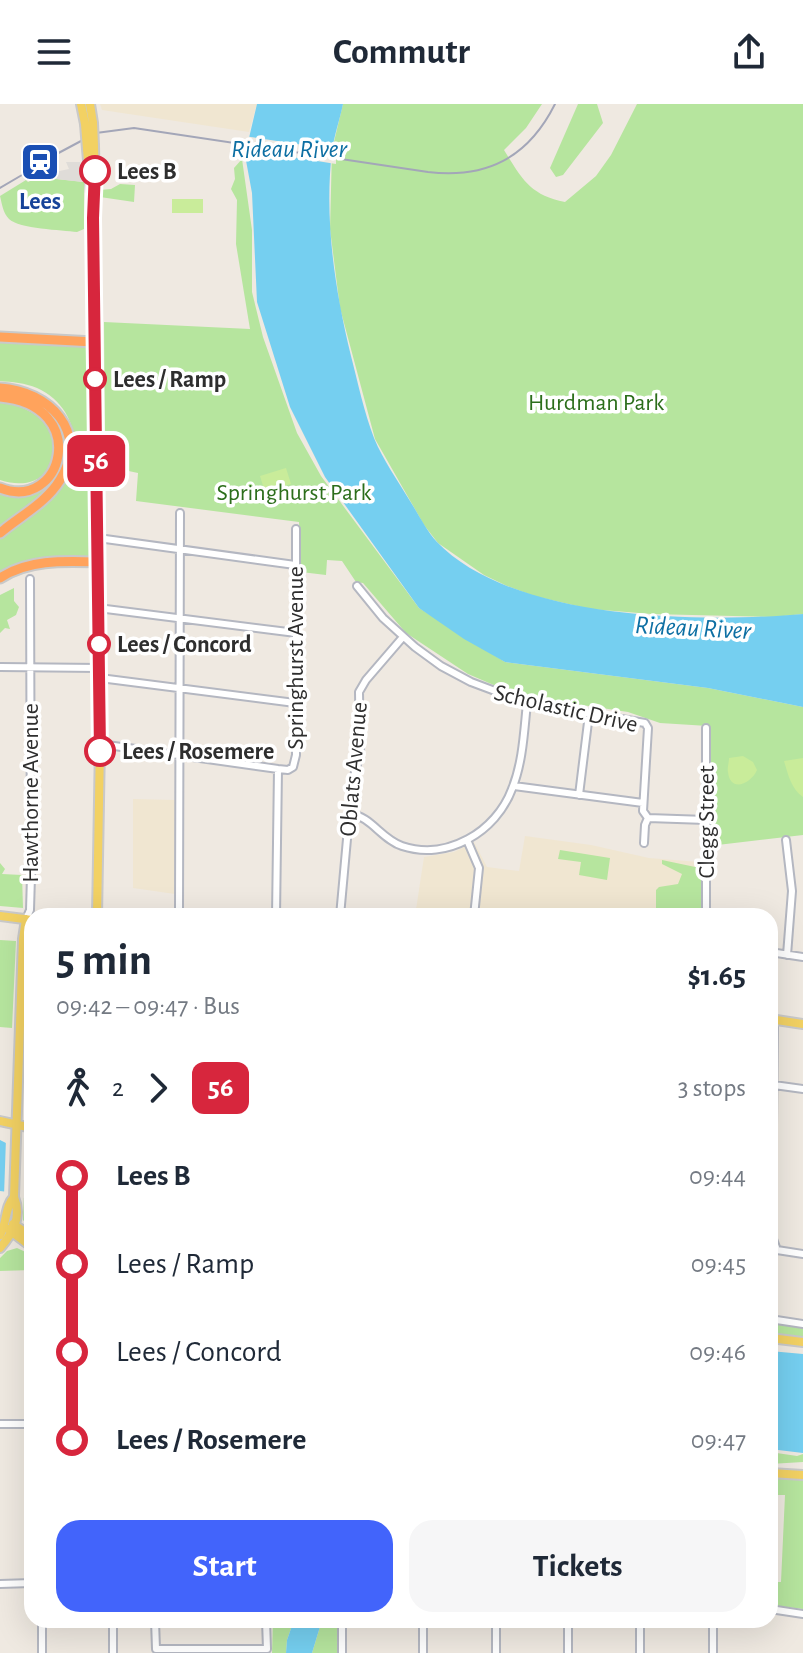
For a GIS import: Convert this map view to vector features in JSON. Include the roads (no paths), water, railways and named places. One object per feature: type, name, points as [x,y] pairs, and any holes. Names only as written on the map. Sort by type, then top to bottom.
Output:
[{"type":"highway","points":[[0,337],[94,342]]},
{"type":"highway","points":[[0,388],[24,391],[46,402],[67,429],[70,442],[66,468],[48,496],[0,533]]},
{"type":"highway","points":[[0,397],[35,407],[45,414],[58,436],[60,448],[55,467],[38,486],[18,492],[0,488]]},
{"type":"highway","points":[[0,578],[17,569],[37,564],[98,562]]},
{"type":"main road","points":[[81,104],[89,123]]},
{"type":"main road","points":[[90,104],[100,673],[97,908]]},
{"type":"main road","points":[[0,916],[24,919]]},
{"type":"main road","name":"Hawthorne Avenue","points":[[6,1223],[17,1205],[8,1201],[17,1125],[24,936]]},
{"type":"main road","points":[[778,1021],[803,1024]]},
{"type":"main road","points":[[0,1121],[24,1126]]},
{"type":"main road","points":[[0,1235],[6,1223]]},
{"type":"main road","points":[[6,1223],[24,1237]]},
{"type":"main road","points":[[0,1249],[6,1223]]},
{"type":"main road","points":[[0,1249],[14,1243],[24,1243]]},
{"type":"main road","points":[[778,1339],[803,1342]]},
{"type":"main road","points":[[778,1473],[803,1475]]},
{"type":"street","points":[[179,908],[180,513]]},
{"type":"street","name":"Springhurst Avenue","points":[[276,908],[278,769],[288,770],[296,761],[296,529]]},
{"type":"street","points":[[98,538],[295,565]]},
{"type":"street","name":"Hawthorne Avenue","points":[[30,579],[30,908]]},
{"type":"street","name":"Scholastic Drive","points":[[357,586],[403,637],[433,661],[460,677],[527,703],[639,721],[648,728],[643,803]]},
{"type":"street","points":[[98,608],[296,633]]},
{"type":"street","name":"Oblats Avenue","points":[[341,908],[352,784],[360,753],[359,692],[403,637]]},
{"type":"street","points":[[0,667],[100,673],[295,703]]},
{"type":"street","points":[[350,814],[363,818],[389,840],[408,848],[448,848],[467,840],[495,817],[514,786],[527,703]]},
{"type":"street","points":[[579,795],[589,714]]},
{"type":"street","name":"Clegg Street","points":[[706,728],[706,908]]},
{"type":"street","points":[[100,744],[278,769]]},
{"type":"street","points":[[514,786],[643,803],[644,815],[648,818],[706,820]]},
{"type":"street","points":[[644,843],[648,818]]},
{"type":"street","points":[[467,840],[479,868],[475,908]]},
{"type":"street","points":[[786,840],[792,891],[787,955]]},
{"type":"street","points":[[778,953],[803,957]]},
{"type":"street","points":[[778,1086],[803,1089]]},
{"type":"street","points":[[778,1250],[803,1254]]},
{"type":"street","points":[[778,1320],[803,1324]]},
{"type":"street","points":[[0,1424],[24,1424]]},
{"type":"street","points":[[0,1584],[24,1583]]},
{"type":"street","points":[[778,1610],[803,1614]]},
{"type":"street","points":[[42,1628],[42,1653]]},
{"type":"street","points":[[113,1628],[113,1653]]},
{"type":"street","points":[[155,1628],[156,1651],[267,1651],[266,1628]]},
{"type":"street","points":[[342,1628],[342,1653]]},
{"type":"street","points":[[423,1628],[423,1653]]},
{"type":"street","points":[[496,1628],[496,1653]]},
{"type":"street","points":[[568,1628],[568,1653]]},
{"type":"street","points":[[640,1628],[640,1653]]},
{"type":"street","points":[[713,1628],[713,1653]]},
{"type":"water","name":"Rideau River","points":[[257,104],[343,104],[332,151],[329,203],[332,255],[345,331],[374,438],[437,542],[470,568],[512,588],[559,602],[662,616],[713,618],[803,614],[803,707],[708,688],[505,662],[419,608],[325,477],[290,407],[257,302],[252,193],[245,155]]},
{"type":"water","points":[[0,1140],[24,1144],[24,1194],[0,1191]]},
{"type":"water","points":[[778,1352],[803,1354],[803,1453],[778,1450]]},
{"type":"water","points":[[291,1628],[320,1628],[312,1653],[286,1653]]},
{"type":"tram line","points":[[51,157],[96,133],[134,128],[428,172],[469,172],[487,168],[518,151],[544,123],[555,104]]},
{"type":"tram line","points":[[0,188],[22,175]]},
{"type":"place","name":"Lees","points":[[40,162]]},
{"type":"place","name":"Lees B","points":[[95,171]]},
{"type":"place","name":"Lees / Ramp","points":[[95,379]]},
{"type":"place","name":"Lees / Concord","points":[[99,644]]},
{"type":"place","name":"Lees / Rosemere","points":[[100,751]]},
{"type":"park label","name":"Hurdman Park","points":[[596,402]]},
{"type":"park label","name":"Springhurst Park","points":[[294,492]]}]
